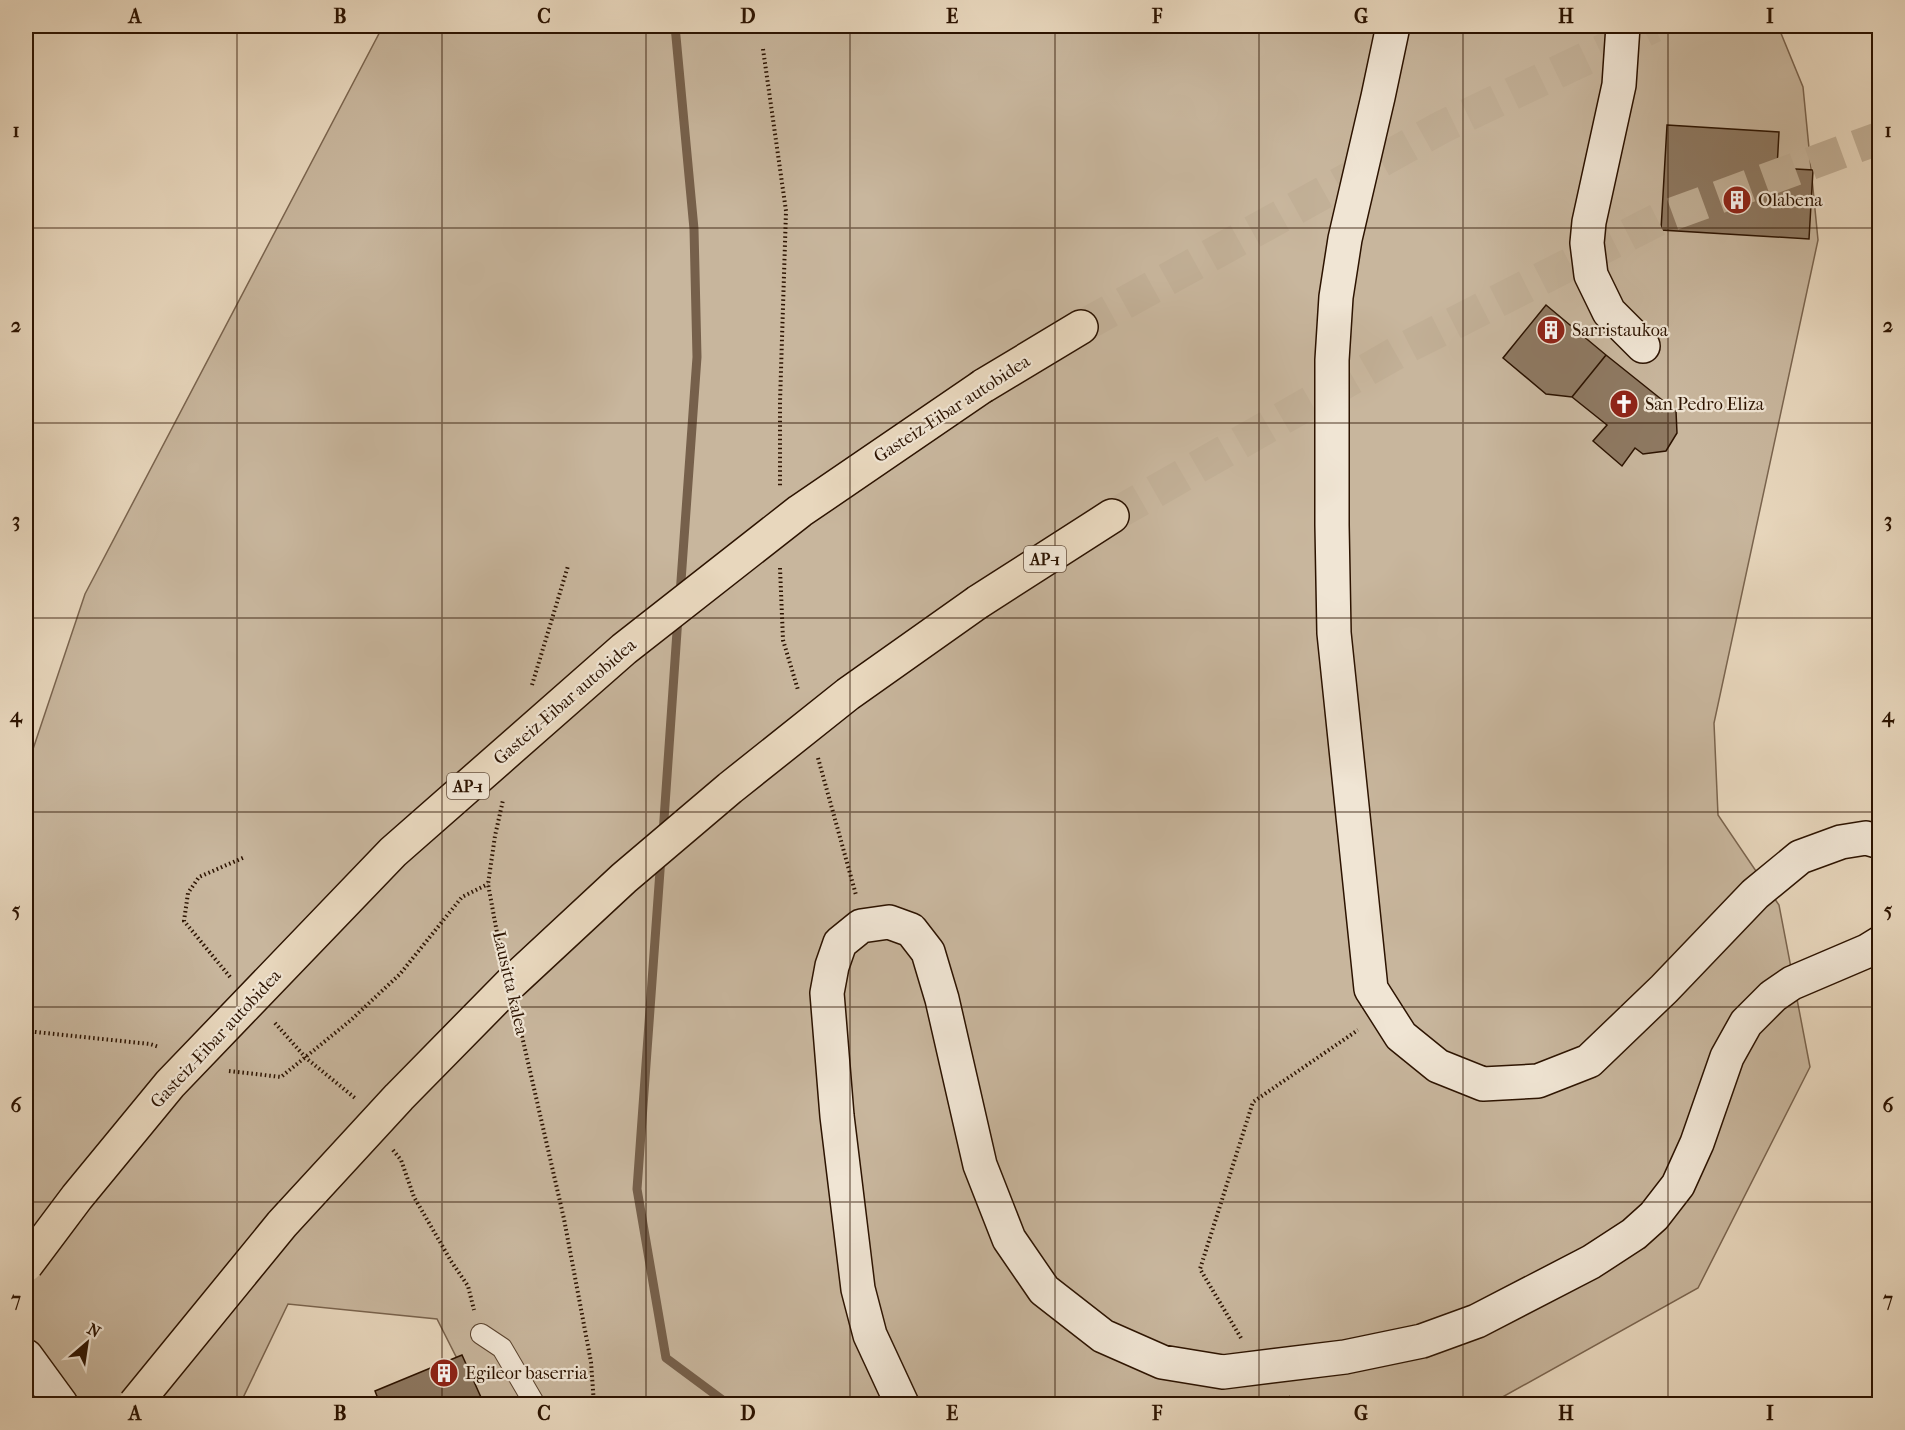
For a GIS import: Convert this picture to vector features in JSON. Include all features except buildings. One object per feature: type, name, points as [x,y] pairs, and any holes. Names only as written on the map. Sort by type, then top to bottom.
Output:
[{"type":"highway","name":"Gasteiz-Eibar autobidea","points":[[26,1265],[77,1197],[170,1084],[393,852],[624,649],[800,511],[983,386],[1081,327]]},
{"type":"highway","name":"AP-1","points":[[135,1404],[282,1224],[399,1097],[512,982],[624,878],[730,788],[848,694],[978,602],[1112,516]]},
{"type":"street","points":[[1392,26],[1345,239],[1336,297],[1332,360],[1334,633],[1371,988],[1401,1036],[1438,1066],[1483,1084],[1538,1081],[1589,1061],[1664,989],[1755,894],[1800,857],[1841,842],[1866,838],[1880,842]]},
{"type":"street","points":[[1623,26],[1619,85],[1589,222],[1587,243],[1591,275],[1609,312],[1642,346]]},
{"type":"street","points":[[902,1404],[870,1335],[858,1289],[837,1116],[827,993],[832,966],[840,943],[861,926],[889,922],[911,930],[928,952],[942,999],[980,1165],[1009,1239],[1044,1290],[1103,1336],[1162,1362],[1223,1372],[1345,1357],[1422,1341],[1477,1321],[1591,1262],[1634,1234],[1654,1216],[1678,1185],[1697,1143],[1727,1057],[1746,1023],[1773,996],[1792,983],[1867,951],[1880,943]]},
{"type":"street","points":[[26,1356],[62,1404]]},
{"type":"lane","points":[[481,1334],[502,1348],[534,1404]]},
{"type":"path","points":[[532,686],[568,566]]},
{"type":"path","name":"Lausitta kalea","points":[[501,951],[488,884],[495,836],[506,791]]},
{"type":"path","points":[[237,984],[222,969],[184,921],[188,893],[199,877],[245,857]]},
{"type":"path","points":[[1296,1404],[1259,1368],[1200,1269],[1253,1102],[1385,1011]]},
{"type":"path","points":[[268,1015],[306,1058],[357,1100]]},
{"type":"path","name":"Lausitta kalea","points":[[519,1022],[564,1219],[591,1362],[594,1404]]},
{"type":"path","points":[[389,1143],[401,1160],[414,1197],[468,1286],[481,1334]]},
{"type":"shaded area","points":[[383,26],[1778,26],[1803,87],[1818,240],[1714,723],[1718,815],[1779,905],[1810,1067],[1698,1288],[1490,1404],[480,1404],[437,1319],[288,1304],[240,1404],[26,1404],[26,770],[85,594]]},
{"type":"waterway","points":[[675,26],[694,229],[697,357],[680,595]]},
{"type":"waterway","points":[[663,834],[678,617]]},
{"type":"waterway","points":[[661,857],[637,1189],[666,1358],[728,1404]]},
{"type":"tunnel","points":[[1081,327],[1442,127],[1654,26]]},
{"type":"tunnel","points":[[1112,516],[1405,348],[1659,219],[1880,138]]},
{"type":"place","name":"Olabena","points":[[1737,200]]},
{"type":"place","name":"Sarristaukoa","points":[[1551,330]]},
{"type":"place","name":"San Pedro Eliza","points":[[1624,404]]},
{"type":"place","name":"Egileor baserria","points":[[444,1373]]}]
